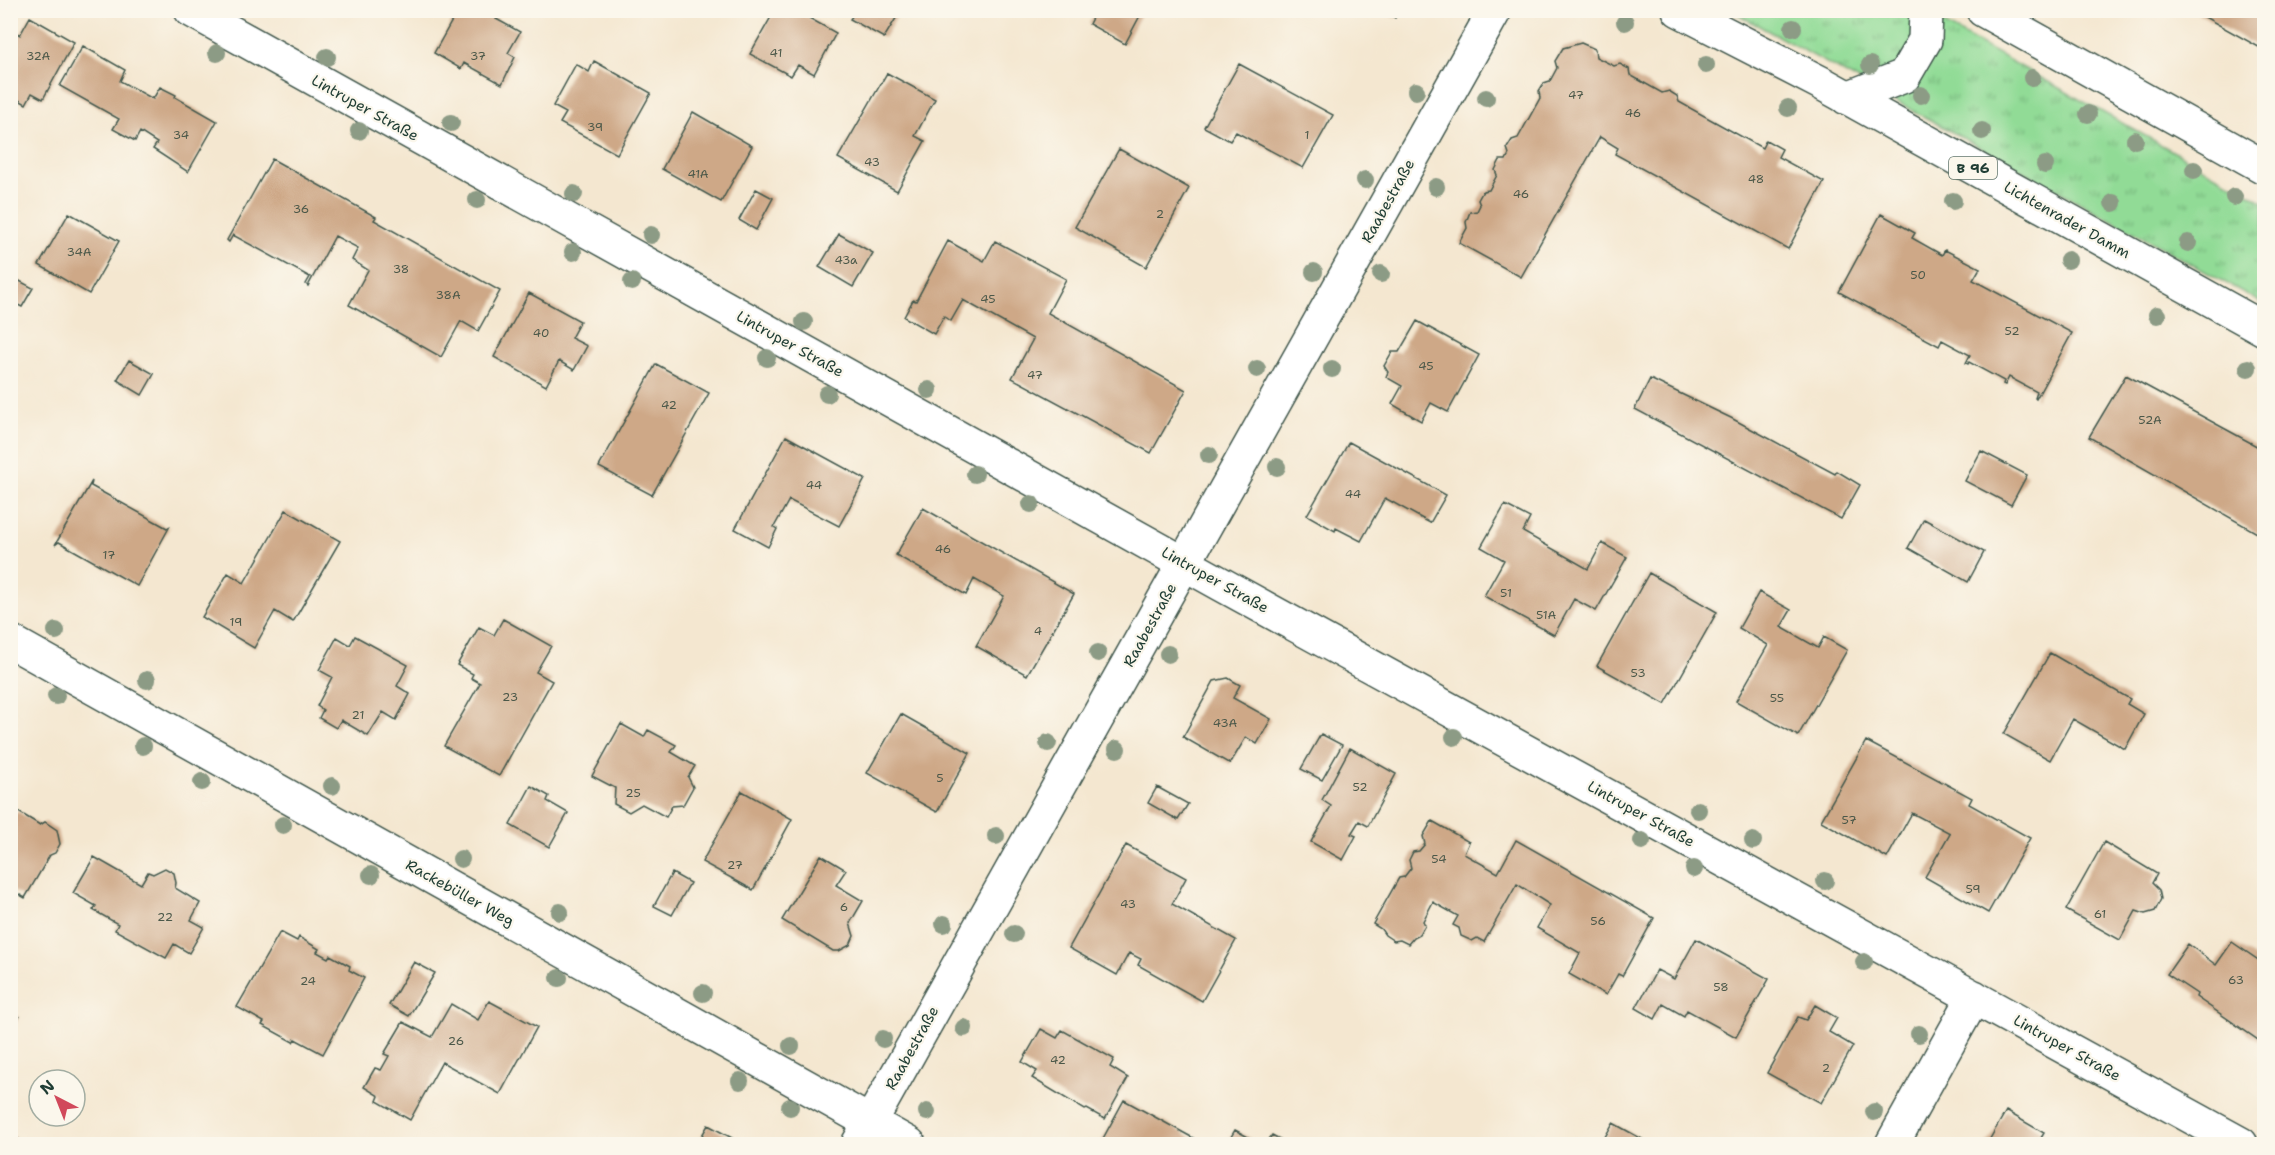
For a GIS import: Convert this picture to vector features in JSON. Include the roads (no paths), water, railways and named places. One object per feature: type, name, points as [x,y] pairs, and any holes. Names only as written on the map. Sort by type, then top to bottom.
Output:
[{"type":"street","name":"Lintruper Straße","points":[[191,10],[1185,563],[2241,1144]]},
{"type":"street","name":"Raabestraße","points":[[864,1134],[1495,10]]},
{"type":"street","name":"Lichtenrader Damm","points":[[1678,10],[1846,98],[2265,329]]},
{"type":"street","points":[[1846,98],[1904,76],[1925,40],[1926,10]]},
{"type":"street","points":[[1983,10],[2265,167]]},
{"type":"street","name":"Rackebüller Weg","points":[[10,641],[864,1134],[909,1144]]},
{"type":"street","points":[[1892,1144],[1974,997]]}]
